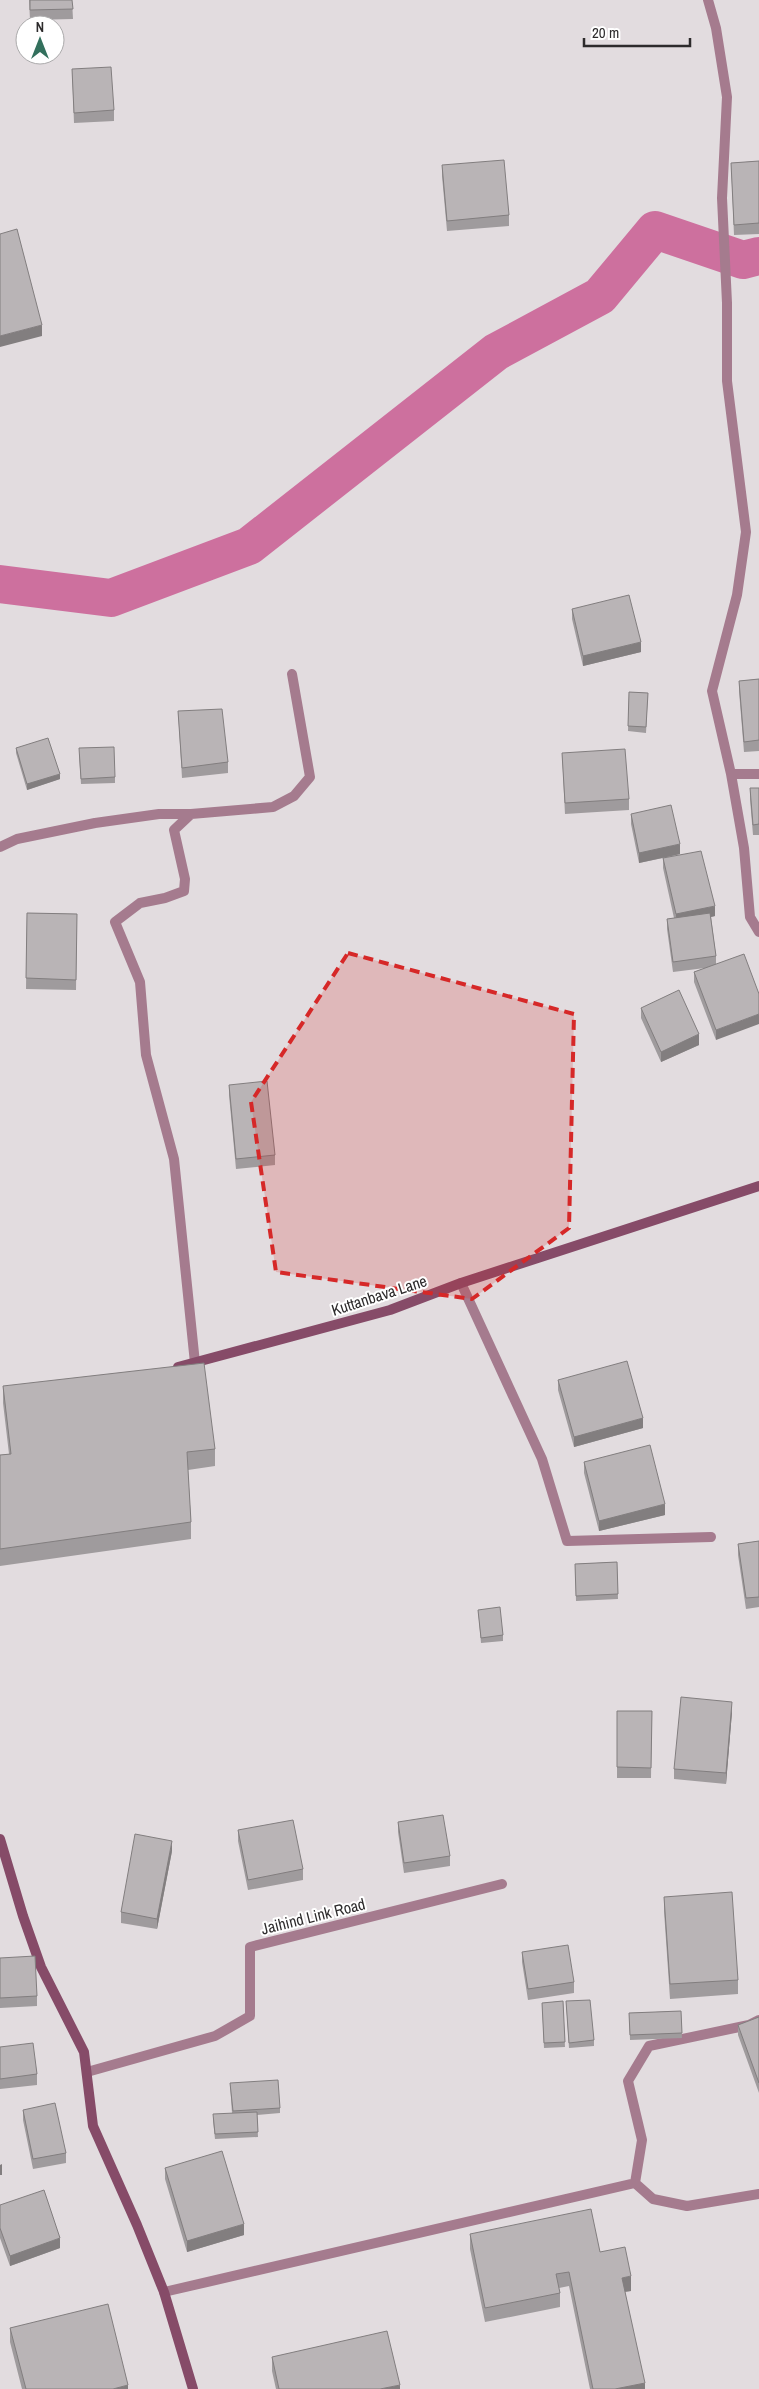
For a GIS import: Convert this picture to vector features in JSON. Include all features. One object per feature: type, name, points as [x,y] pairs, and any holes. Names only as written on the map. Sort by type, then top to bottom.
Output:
[{"type":"street","points":[[708,0],[716,28],[727,97],[722,198],[727,303],[728,381],[746,532],[737,595],[712,691],[731,774],[744,848],[750,918],[759,932]]},
{"type":"street","points":[[0,847],[17,839],[96,823],[159,814],[191,814],[274,807],[294,796],[310,777],[292,674]]},
{"type":"street","points":[[731,774],[759,774]]},
{"type":"street","points":[[191,814],[174,830],[185,879],[184,891],[166,898],[140,903],[115,922],[140,982],[146,1055],[174,1159],[195,1363]]},
{"type":"street","name":"Kuttanbava Lane","points":[[167,1369],[390,1310],[461,1283],[759,1186]]},
{"type":"street","points":[[461,1283],[542,1459],[567,1541],[711,1537]]},
{"type":"street","points":[[0,1839],[22,1916],[41,1967],[84,2052],[93,2126],[138,2225],[164,2292],[192,2389]]},
{"type":"street","name":"Jaihind Link Road","points":[[87,2072],[215,2036],[250,2016],[250,1947],[502,1884]]},
{"type":"street","points":[[635,2183],[642,2140],[628,2081],[649,2046],[749,2025],[759,2020]]},
{"type":"street","points":[[164,2292],[635,2183]]},
{"type":"street","points":[[635,2183],[653,2199],[687,2206],[759,2194]]},
{"type":"highlighted area","points":[[348,953],[574,1014],[569,1228],[472,1299],[276,1272],[251,1102]]},
{"type":"building","points":[[30,0],[72,0],[73,9],[30,10]]},
{"type":"building","points":[[111,67],[114,110],[74,113],[72,69]]},
{"type":"building","points":[[504,160],[509,215],[447,221],[442,165]]},
{"type":"building","points":[[759,161],[759,223],[734,225],[731,163]]},
{"type":"building","points":[[17,229],[42,325],[0,336],[0,234]]},
{"type":"building","points":[[629,595],[641,642],[583,656],[572,609]]},
{"type":"building","points":[[759,679],[759,740],[744,742],[739,681]]},
{"type":"building","points":[[629,692],[648,693],[646,727],[628,726]]},
{"type":"building","points":[[222,709],[228,762],[182,768],[178,711]]},
{"type":"building","points":[[48,738],[60,774],[27,784],[16,748]]},
{"type":"building","points":[[114,747],[115,777],[81,779],[79,748]]},
{"type":"building","points":[[625,749],[629,799],[565,803],[562,753]]},
{"type":"building","points":[[750,788],[759,788],[759,824],[753,825]]},
{"type":"building","points":[[671,805],[680,844],[639,853],[631,814]]},
{"type":"building","points":[[701,851],[715,906],[676,914],[663,858]]},
{"type":"building","points":[[27,913],[77,914],[76,980],[26,978]]},
{"type":"building","points":[[710,913],[716,956],[673,962],[667,919]]},
{"type":"building","points":[[744,954],[759,994],[759,1014],[716,1030],[694,972]]},
{"type":"building","points":[[679,990],[699,1034],[661,1052],[641,1008]]},
{"type":"building","points":[[267,1081],[275,1155],[236,1159],[229,1085]]},
{"type":"building","points":[[627,1361],[643,1418],[574,1437],[558,1380]]},
{"type":"building","points":[[204,1363],[215,1449],[187,1452],[191,1522],[0,1549],[0,1455],[11,1454],[3,1386]]},
{"type":"building","points":[[650,1445],[665,1504],[599,1521],[584,1462]]},
{"type":"building","points":[[759,1541],[759,1597],[746,1598],[738,1544]]},
{"type":"building","points":[[617,1562],[618,1594],[576,1596],[575,1564]]},
{"type":"building","points":[[500,1607],[503,1635],[481,1638],[478,1610]]},
{"type":"building","points":[[681,1697],[732,1702],[726,1773],[674,1769]]},
{"type":"building","points":[[617,1711],[652,1711],[651,1768],[617,1767]]},
{"type":"building","points":[[443,1815],[450,1856],[404,1863],[398,1822]]},
{"type":"building","points":[[293,1820],[303,1869],[248,1880],[238,1830]]},
{"type":"building","points":[[135,1834],[172,1841],[157,1919],[121,1912]]},
{"type":"building","points":[[732,1892],[738,1980],[670,1984],[664,1897]]},
{"type":"building","points":[[568,1945],[574,1982],[528,1989],[522,1952]]},
{"type":"building","points":[[35,1956],[37,1996],[0,1998],[0,1958]]},
{"type":"building","points":[[590,2000],[594,2040],[569,2043],[566,2001]]},
{"type":"building","points":[[563,2001],[565,2042],[544,2043],[542,2003]]},
{"type":"building","points":[[681,2011],[682,2033],[630,2035],[629,2013]]},
{"type":"building","points":[[759,2017],[759,2083],[738,2025]]},
{"type":"building","points":[[33,2043],[37,2074],[0,2079],[0,2047]]},
{"type":"building","points":[[278,2080],[280,2108],[233,2111],[230,2083]]},
{"type":"building","points":[[55,2103],[66,2153],[33,2159],[23,2110]]},
{"type":"building","points":[[257,2112],[258,2132],[215,2134],[213,2114]]},
{"type":"building","points":[[222,2151],[244,2224],[187,2241],[165,2168]]},
{"type":"building","points":[[44,2190],[60,2238],[10,2256],[0,2228],[0,2205]]},
{"type":"building","points":[[591,2209],[600,2252],[625,2247],[631,2276],[622,2278],[645,2383],[615,2389],[593,2389],[569,2272],[556,2274],[560,2293],[485,2308],[470,2234]]},
{"type":"building","points":[[108,2304],[128,2385],[113,2389],[26,2389],[10,2328]]},
{"type":"building","points":[[387,2331],[400,2385],[380,2389],[279,2389],[272,2357]]},
{"type":"waterway","points":[[0,584],[111,598],[249,546],[496,352],[600,296],[655,230],[743,260],[759,256]]}]
